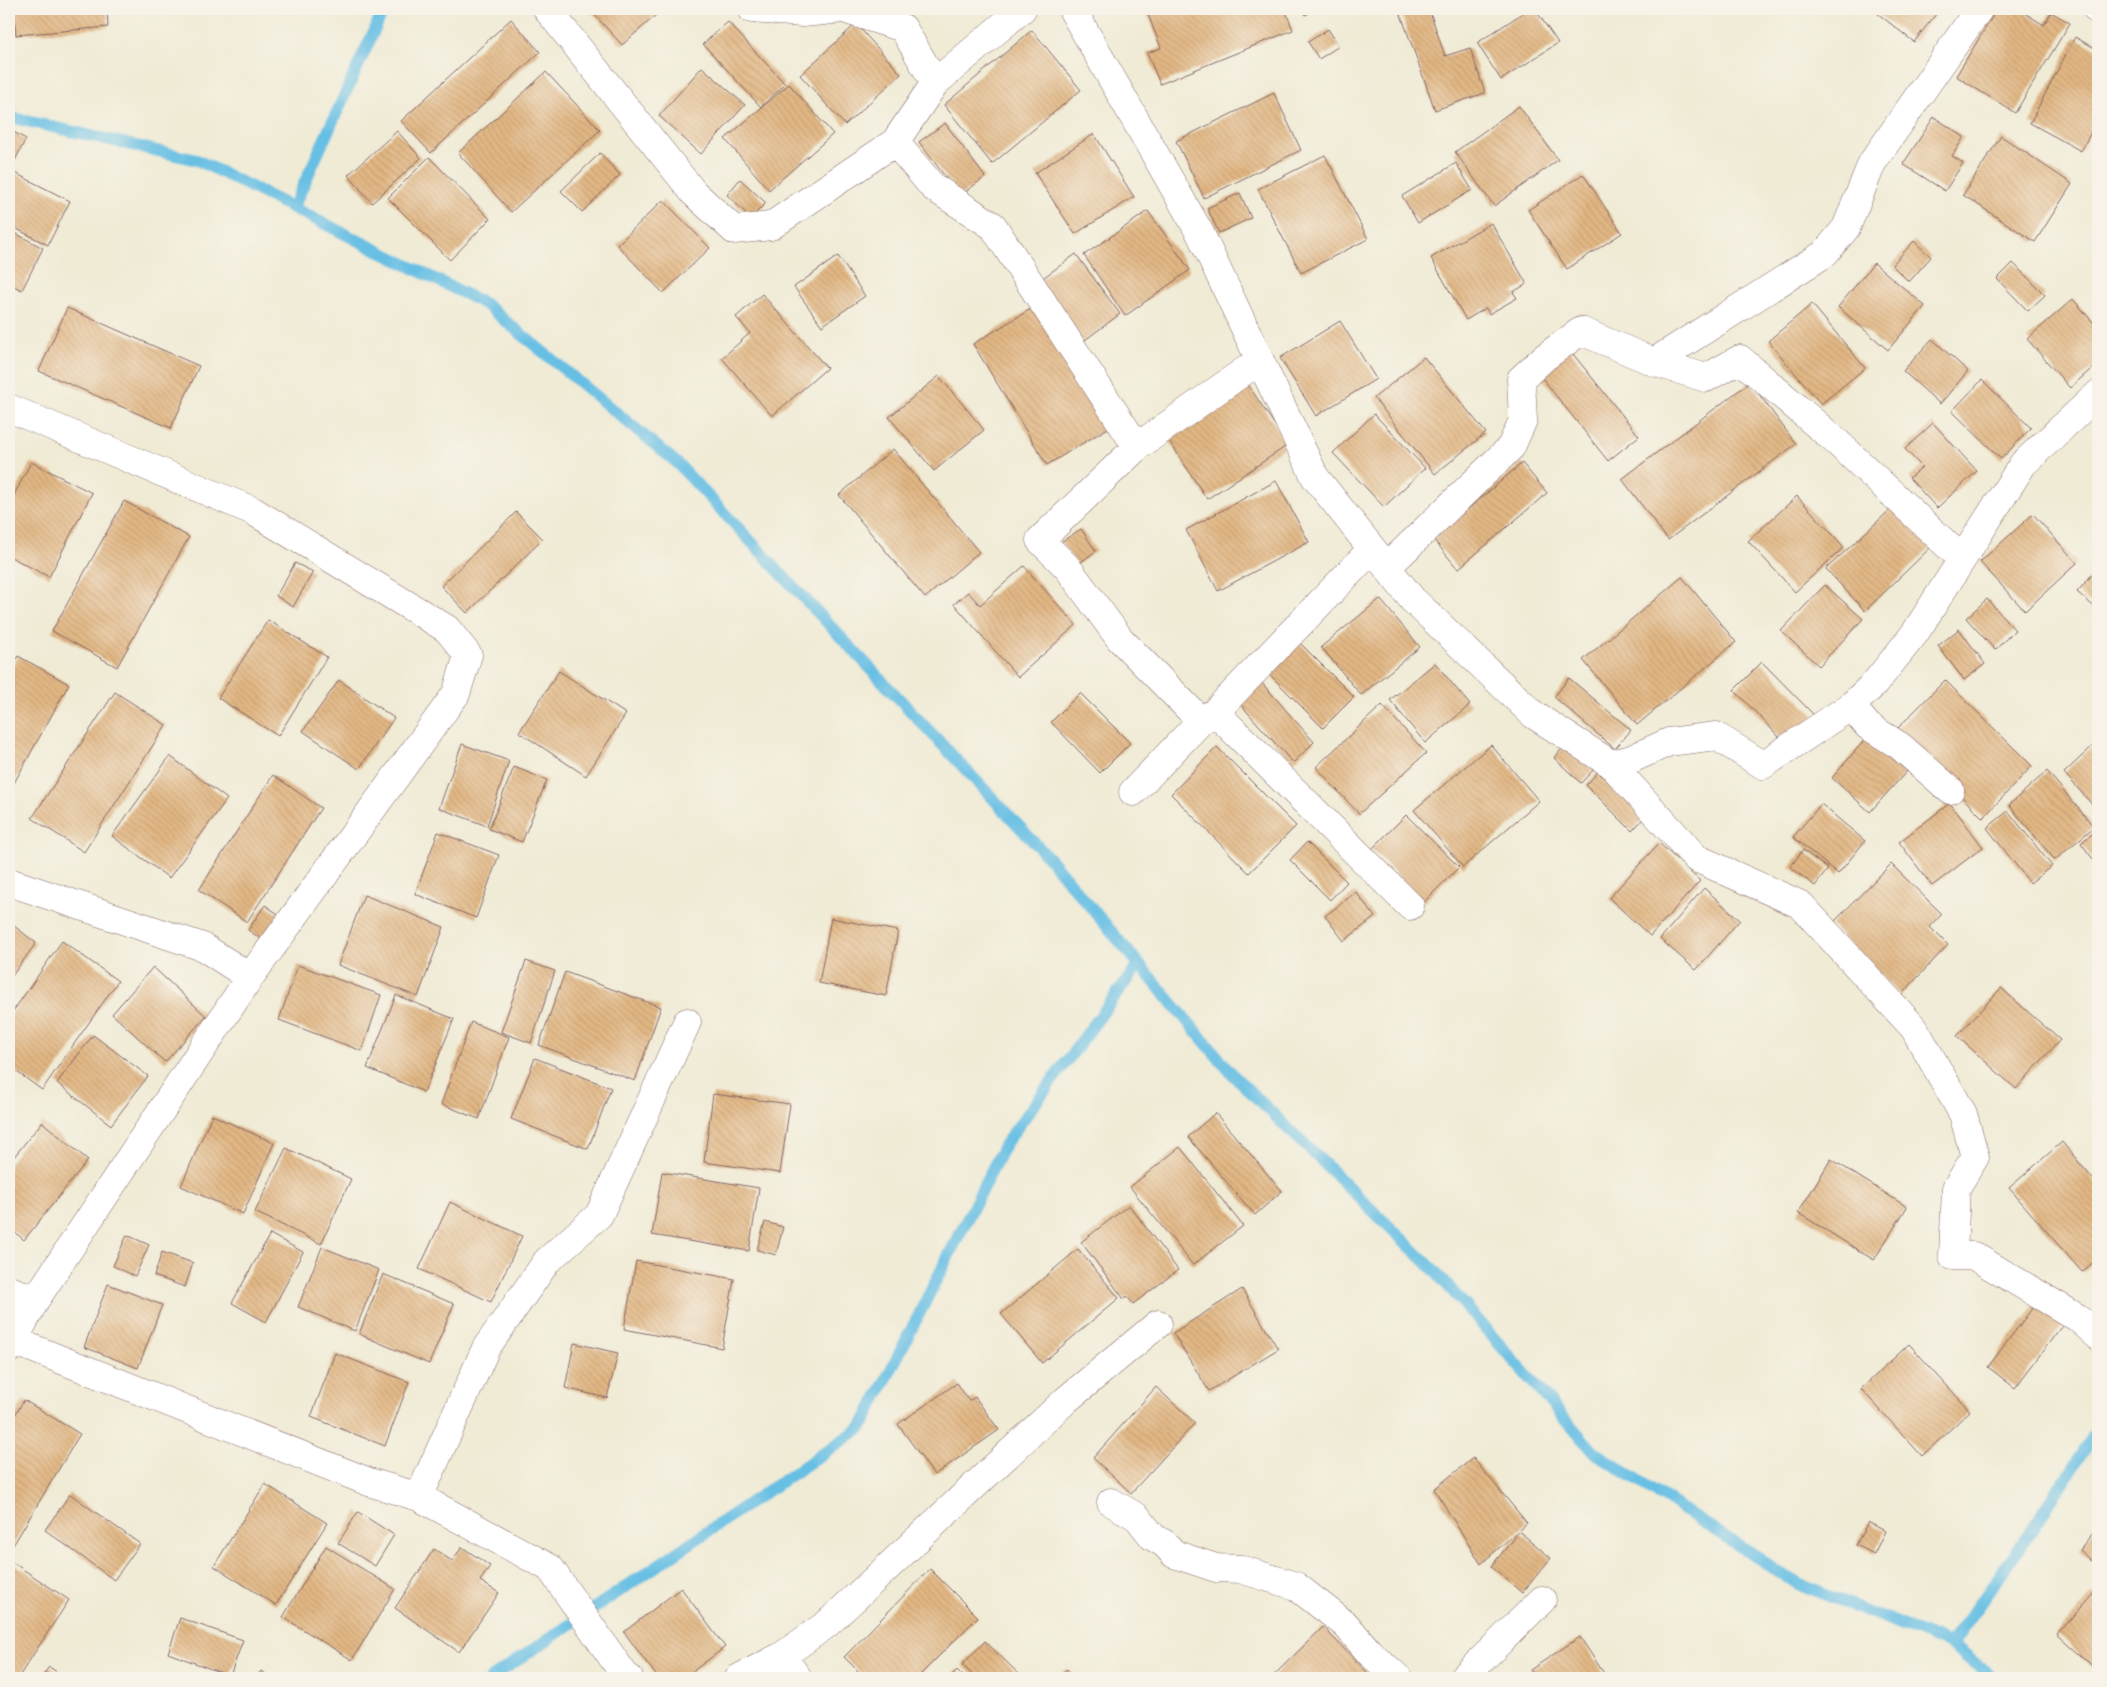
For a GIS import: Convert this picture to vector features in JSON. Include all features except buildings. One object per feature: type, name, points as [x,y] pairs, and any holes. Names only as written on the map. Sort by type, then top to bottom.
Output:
[{"type":"street","points":[[547,9],[694,194],[734,230],[771,226],[895,142],[935,83],[1022,9]]},
{"type":"street","points":[[752,9],[803,13],[843,9],[903,28],[935,83]]},
{"type":"street","points":[[1072,9],[1200,233],[1315,477],[1412,599],[1534,715],[1611,764],[1696,858],[1801,905],[1914,1028],[1963,1114],[1975,1157],[1956,1188],[1953,1256],[1974,1256],[2078,1318],[2098,1336]]},
{"type":"street","points":[[1654,362],[1824,254],[1846,228],[1872,163],[1979,9]]},
{"type":"street","points":[[895,142],[932,187],[992,226],[1137,447]]},
{"type":"street","points":[[1133,792],[1208,716],[1379,558],[1511,447],[1523,420],[1520,379],[1581,331],[1654,362],[1706,378],[1740,359],[1838,444],[1962,560]]},
{"type":"street","points":[[1260,360],[1137,447],[1040,540],[1067,567],[1120,639],[1208,716],[1410,906]]},
{"type":"street","points":[[1611,764],[1629,760],[1669,742],[1716,736],[1763,765],[1852,706],[1875,683],[1915,633],[2023,464],[2098,394]]},
{"type":"street","points":[[9,408],[253,511],[447,629],[468,655],[456,694],[250,977],[36,1299],[11,1345],[369,1482],[419,1497],[550,1568],[626,1677],[630,1678]]},
{"type":"street","points":[[1852,706],[1868,726],[1900,746],[1950,790]]},
{"type":"street","points":[[9,882],[203,947],[250,977]]},
{"type":"street","points":[[419,1497],[486,1348],[547,1261],[599,1215],[687,1022]]},
{"type":"street","points":[[9,1290],[36,1299]]},
{"type":"street","points":[[740,1678],[782,1656],[827,1624],[1066,1400],[1158,1324]]},
{"type":"street","points":[[1111,1502],[1137,1517],[1153,1537],[1165,1544],[1174,1554],[1216,1568],[1240,1569],[1296,1586],[1346,1625],[1369,1652],[1398,1678]]},
{"type":"street","points":[[1463,1678],[1542,1600]]},
{"type":"street","points":[[782,1656],[798,1678]]},
{"type":"waterway","points":[[293,208],[384,9]]},
{"type":"waterway","points":[[9,117],[197,160],[485,304],[676,462],[1048,857],[1234,1076],[1434,1270],[1594,1452],[1798,1584],[1951,1644],[1994,1678]]},
{"type":"waterway","points":[[491,1678],[862,1427],[1005,1144],[1139,964]]},
{"type":"waterway","points":[[1951,1644],[2030,1533],[2098,1429]]}]
